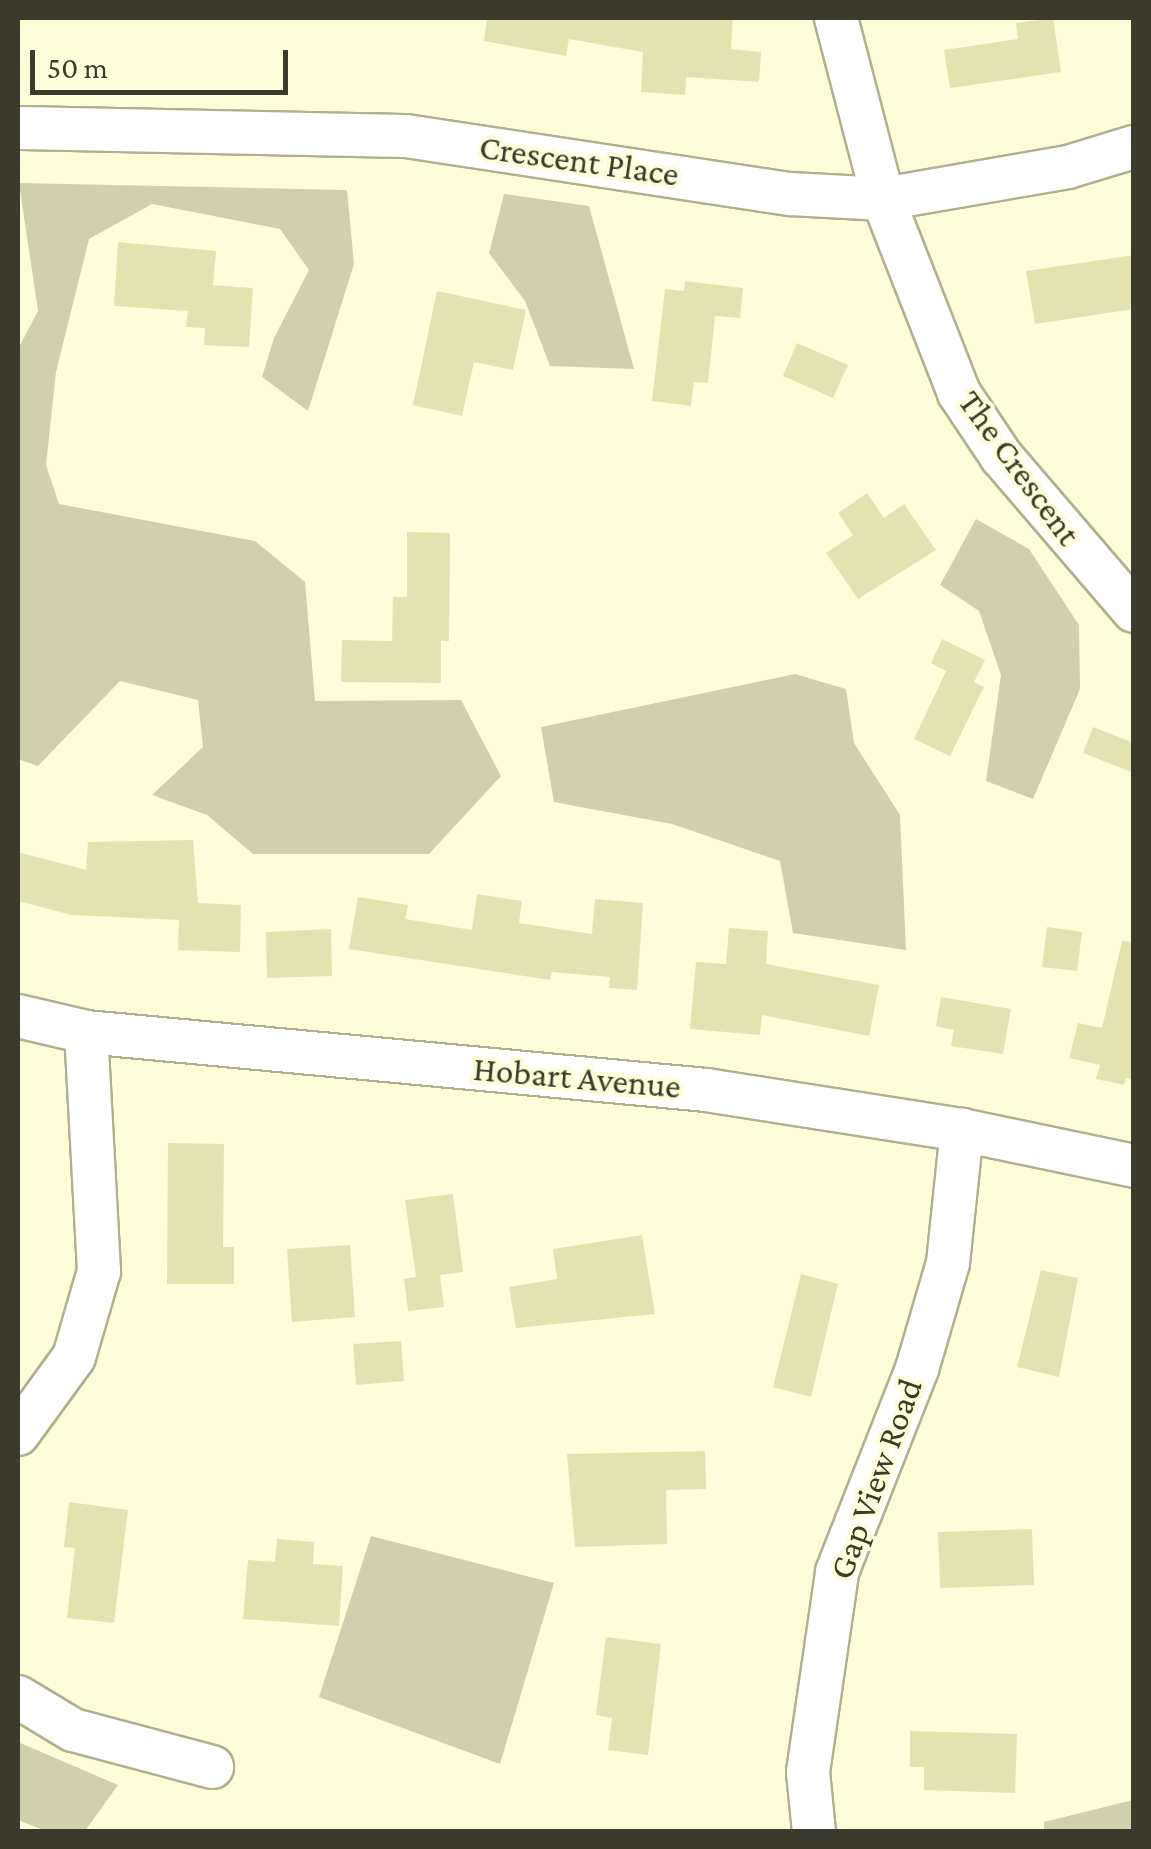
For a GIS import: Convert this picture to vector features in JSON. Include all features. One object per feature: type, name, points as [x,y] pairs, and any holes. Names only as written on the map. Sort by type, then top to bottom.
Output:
[{"type":"street","name":"The Crescent","points":[[836,18],[883,199],[960,393],[1001,456],[1134,611]]},
{"type":"street","name":"Crescent Place","points":[[18,128],[406,136],[791,194],[883,199],[1068,168],[1134,148]]},
{"type":"street","name":"Hobart Avenue","points":[[18,1016],[86,1032],[706,1090],[962,1130],[1134,1166]]},
{"type":"street","points":[[18,1434],[74,1357],[99,1271],[86,1032]]},
{"type":"street","name":"Gap View Road","points":[[814,1832],[808,1772],[837,1572],[916,1369],[948,1262],[962,1130]]},
{"type":"street","points":[[18,1696],[73,1730],[212,1766]]},
{"type":"green space","points":[[19,183],[347,190],[354,264],[308,411],[262,377],[274,338],[309,270],[280,229],[152,204],[89,239],[56,372],[46,465],[59,504],[255,541],[305,582],[315,701],[461,700],[501,776],[429,854],[253,854],[207,815],[152,795],[203,747],[198,700],[120,681],[38,766],[18,759],[18,349],[38,311]]},
{"type":"green space","points":[[504,194],[589,206],[634,369],[550,366],[525,301],[489,253]]},
{"type":"green space","points":[[976,519],[1029,549],[1079,625],[1080,689],[1033,799],[986,781],[1001,675],[979,611],[940,585]]},
{"type":"green space","points":[[795,674],[846,689],[854,743],[900,815],[906,950],[793,933],[780,861],[672,824],[554,802],[541,727]]},
{"type":"green space","points":[[371,1536],[554,1583],[500,1764],[319,1697]]},
{"type":"green space","points":[[18,1742],[118,1785],[85,1831],[46,1831],[18,1820]]},
{"type":"green space","points":[[1133,1800],[1133,1831],[1044,1831],[1044,1822]]},
{"type":"building","points":[[487,18],[733,18],[731,49],[761,52],[759,82],[686,77],[685,95],[641,92],[643,52],[569,39],[566,56],[484,41]]},
{"type":"building","points":[[1053,18],[1061,72],[950,88],[944,50],[1018,39],[1016,23]]},
{"type":"building","points":[[118,242],[216,251],[213,285],[253,288],[249,347],[204,345],[205,328],[186,327],[188,311],[114,306]]},
{"type":"building","points":[[1134,255],[1134,309],[1035,324],[1026,271]]},
{"type":"building","points":[[685,281],[743,288],[740,318],[715,316],[708,383],[694,382],[691,406],[652,401],[665,289],[684,291]]},
{"type":"building","points":[[437,291],[526,310],[513,370],[474,362],[462,416],[413,405]]},
{"type":"building","points":[[797,343],[848,365],[833,398],[783,376]]},
{"type":"building","points":[[867,493],[884,518],[904,504],[936,550],[858,599],[826,553],[853,535],[838,513]]},
{"type":"building","points":[[407,532],[450,533],[449,641],[441,641],[441,683],[341,682],[342,640],[392,641],[393,597],[407,597]]},
{"type":"building","points":[[942,639],[985,660],[974,682],[984,687],[950,756],[914,739],[946,671],[931,663]]},
{"type":"building","points":[[1093,727],[1134,743],[1134,773],[1083,753]]},
{"type":"building","points":[[193,840],[198,903],[241,905],[240,952],[178,950],[179,920],[72,915],[18,901],[18,852],[86,870],[88,842]]},
{"type":"building","points":[[477,894],[522,901],[519,923],[592,934],[595,899],[643,903],[637,990],[609,988],[610,977],[552,972],[550,980],[349,949],[358,897],[408,905],[405,919],[472,930]]},
{"type":"building","points":[[1047,927],[1082,932],[1077,971],[1042,967]]},
{"type":"building","points":[[729,928],[768,931],[766,964],[879,985],[869,1036],[762,1015],[760,1035],[690,1029],[696,962],[726,964]]},
{"type":"building","points":[[331,929],[332,976],[267,978],[266,932]]},
{"type":"building","points":[[1122,941],[1134,942],[1134,1080],[1126,1078],[1124,1085],[1096,1079],[1100,1065],[1069,1058],[1078,1023],[1102,1028]]},
{"type":"building","points":[[941,997],[1011,1009],[1003,1054],[951,1046],[954,1030],[936,1026]]},
{"type":"building","points":[[168,1143],[224,1144],[223,1247],[234,1247],[234,1284],[167,1284]]},
{"type":"building","points":[[453,1194],[463,1272],[440,1275],[444,1307],[408,1311],[404,1279],[416,1277],[405,1200]]},
{"type":"building","points":[[642,1235],[655,1314],[516,1328],[509,1287],[557,1279],[553,1249]]},
{"type":"building","points":[[350,1245],[355,1317],[292,1322],[287,1249]]},
{"type":"building","points":[[1041,1270],[1078,1278],[1059,1377],[1017,1367]]},
{"type":"building","points":[[801,1274],[838,1284],[811,1397],[773,1387]]},
{"type":"building","points":[[401,1341],[404,1381],[356,1385],[353,1344]]},
{"type":"building","points":[[705,1451],[706,1489],[666,1490],[667,1544],[575,1547],[567,1454]]},
{"type":"building","points":[[69,1502],[128,1510],[114,1623],[67,1618],[75,1548],[64,1547]]},
{"type":"building","points":[[1032,1529],[1034,1585],[940,1588],[938,1532]]},
{"type":"building","points":[[277,1539],[314,1542],[313,1564],[343,1566],[339,1626],[243,1619],[248,1560],[275,1562]]},
{"type":"building","points":[[606,1637],[661,1644],[648,1755],[608,1750],[612,1718],[596,1715]]},
{"type":"building","points":[[910,1731],[1017,1734],[1015,1793],[924,1790],[924,1767],[910,1767]]}]
